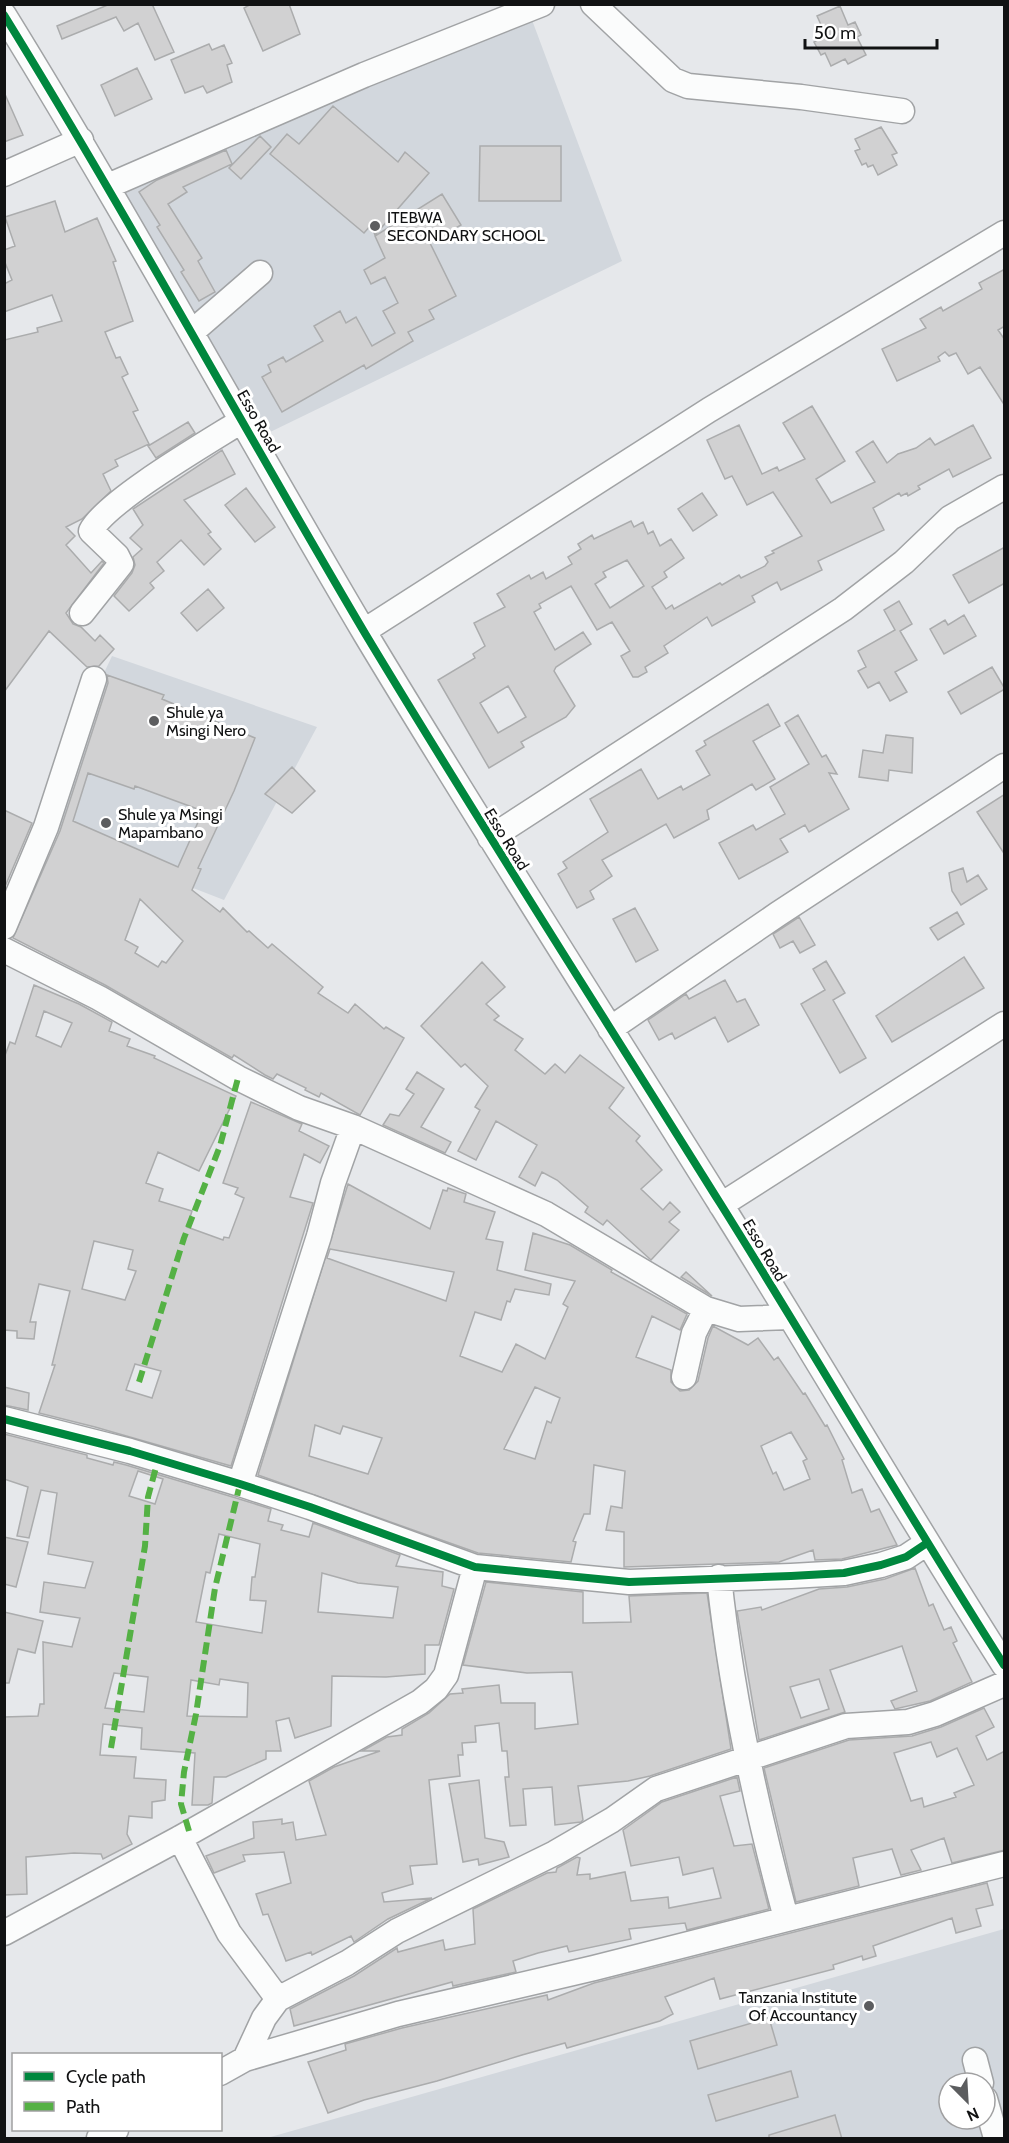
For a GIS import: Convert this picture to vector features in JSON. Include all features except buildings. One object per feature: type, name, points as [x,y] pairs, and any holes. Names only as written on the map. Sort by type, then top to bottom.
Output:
[{"type":"street","points":[[108,186],[364,75],[542,4]]},
{"type":"street","points":[[593,4],[665,72],[688,86],[801,97],[902,111]]},
{"type":"street","name":"Esso Road","points":[[4,15],[108,186],[364,631],[490,838],[721,1204],[927,1544],[1005,1665]]},
{"type":"street","points":[[4,174],[81,140]]},
{"type":"street","points":[[364,631],[709,410],[1005,233]]},
{"type":"street","points":[[192,332],[260,273]]},
{"type":"street","points":[[82,613],[121,564],[117,556],[91,531],[95,523],[132,493],[243,420]]},
{"type":"street","points":[[490,838],[843,609],[904,562],[950,518],[1005,487]]},
{"type":"street","points":[[4,927],[46,827],[94,679]]},
{"type":"street","points":[[610,1029],[778,914],[1005,766]]},
{"type":"street","points":[[4,950],[99,998],[238,1078],[299,1108],[353,1127],[546,1215],[706,1309],[739,1319],[790,1317]]},
{"type":"street","points":[[721,1204],[1005,1024]]},
{"type":"street","points":[[240,1485],[319,1236],[333,1183],[353,1127]]},
{"type":"street","points":[[684,1377],[694,1333],[706,1309]]},
{"type":"street","points":[[4,1419],[120,1448],[240,1485],[310,1507],[475,1567],[629,1582],[844,1573],[906,1557],[927,1544]]},
{"type":"street","points":[[4,1933],[180,1838],[420,1702],[436,1689],[446,1676],[453,1658],[475,1567]]},
{"type":"street","points":[[719,1577],[731,1666],[767,1847],[786,1918]]},
{"type":"street","points":[[245,2059],[264,2018],[278,1999],[347,1963],[407,1926],[555,1853],[612,1820],[656,1789],[693,1774],[750,1759],[846,1726],[908,1722],[935,1714],[1005,1684]]},
{"type":"street","points":[[180,1838],[229,1933],[278,1999]]},
{"type":"street","points":[[222,2072],[245,2059],[398,2014],[594,1968],[1005,1864]]},
{"type":"street","points":[[99,2139],[114,2131]]},
{"type":"shaded area","name":"ITEBWA SECONDARY SCHOOL","points":[[532,20],[622,261],[264,435],[121,190]]},
{"type":"shaded area","points":[[112,656],[317,727],[224,900],[67,839],[34,822]]},
{"type":"shaded area","name":"Tanzania Institute Of Accountancy","points":[[1004,1929],[1004,2138],[267,2138]]},
{"type":"marked path","points":[[139,1382],[184,1238],[220,1146],[238,1078]]},
{"type":"marked path","points":[[111,1748],[145,1546],[148,1497],[158,1460]]},
{"type":"marked path","points":[[189,1831],[181,1804],[184,1772],[196,1714],[215,1588],[240,1484]]},
{"type":"cycle path","points":[[4,15],[97,169],[409,706],[756,1261],[1004,1665]]},
{"type":"cycle path","points":[[4,1419],[130,1451],[240,1484],[475,1567],[629,1582],[791,1576],[844,1573],[881,1565],[906,1557],[927,1543]]},
{"type":"place","name":"ITEBWA SECONDARY SCHOOL","points":[[375,226]]},
{"type":"place","name":"Shule ya Msingi Nero","points":[[154,721]]},
{"type":"place","name":"Shule ya Msingi Mapambano","points":[[106,823]]},
{"type":"place","name":"Tanzania Institute Of Accountancy","points":[[869,2006]]}]
